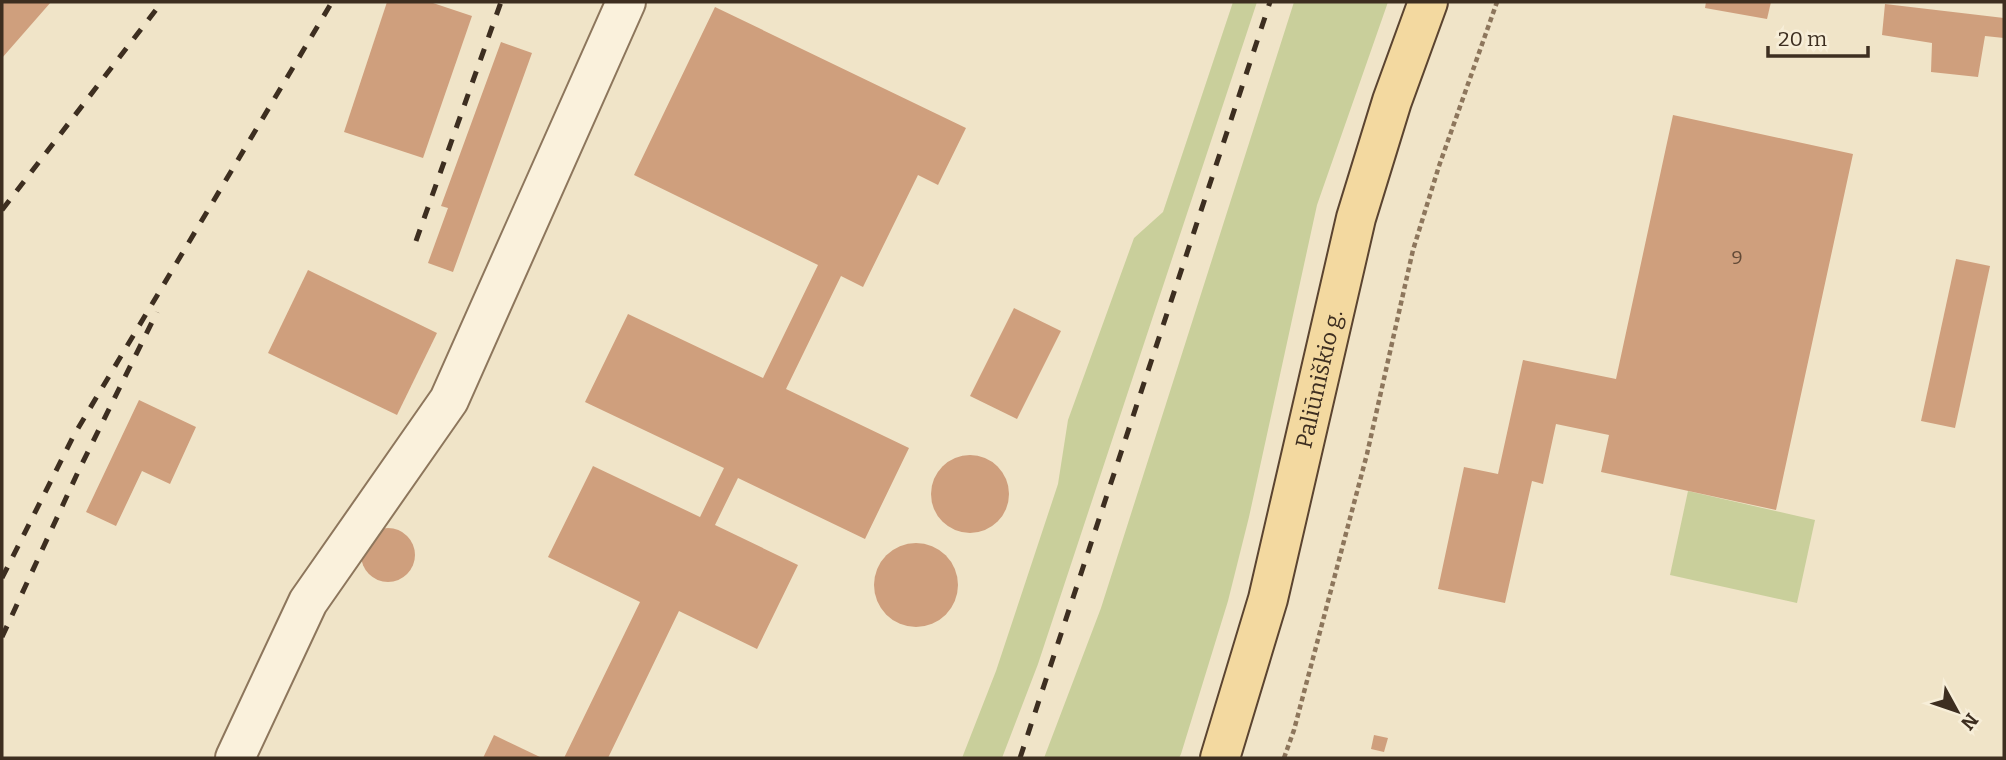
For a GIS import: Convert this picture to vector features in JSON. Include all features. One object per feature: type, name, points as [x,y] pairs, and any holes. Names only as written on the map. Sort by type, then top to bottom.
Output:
[{"type":"main road","name":"Paliūniškio g.","points":[[1220,758],[1271,587],[1356,218],[1392,101],[1428,2]]},
{"type":"street","points":[[235,758],[308,602],[449,400],[626,2]]},
{"type":"path","points":[[1284,758],[1294,730],[1367,454],[1413,250],[1438,166],[1497,2]]},
{"type":"green space","points":[[1233,2],[1257,2],[1038,664],[1002,758],[962,758],[996,671],[1058,484],[1068,420],[1134,238],[1163,212]]},
{"type":"green space","points":[[1294,2],[1388,2],[1317,205],[1249,517],[1228,601],[1181,754],[1179,758],[1044,758],[1101,608]]},
{"type":"green space","points":[[1688,491],[1815,520],[1797,603],[1670,575]]},
{"type":"building","points":[[2,2],[51,2],[2,58]]},
{"type":"building","points":[[387,2],[430,2],[472,16],[423,158],[344,132]]},
{"type":"building","points":[[1706,2],[1771,2],[1767,19],[1705,8]]},
{"type":"building","points":[[1885,4],[2004,18],[2004,38],[1985,36],[1978,77],[1931,72],[1932,43],[1882,35]]},
{"type":"building","points":[[715,7],[966,128],[938,185],[918,175],[863,287],[841,276],[786,389],[909,448],[865,539],[738,478],[715,525],[798,565],[757,649],[679,611],[608,758],[564,758],[640,602],[548,557],[593,466],[700,517],[724,468],[585,402],[628,314],[763,378],[818,265],[634,175]]},
{"type":"building","points":[[501,42],[532,53],[453,272],[428,263],[448,208],[441,206]]},
{"type":"building","points":[[1673,115],[1853,154],[1776,510],[1601,472],[1609,435],[1556,424],[1543,484],[1532,481],[1505,603],[1438,589],[1464,467],[1498,474],[1523,360],[1616,379]]},
{"type":"building","points":[[1956,259],[1990,266],[1955,428],[1921,421]]},
{"type":"building","points":[[308,270],[437,333],[397,415],[268,353]]},
{"type":"building","points":[[1014,308],[1061,331],[1017,419],[970,396]]},
{"type":"building","points":[[139,400],[196,427],[170,484],[142,471],[116,526],[86,512]]},
{"type":"building","points":[[962,455],[978,455],[992,461],[1003,472],[1009,486],[1009,502],[1003,516],[992,527],[978,533],[962,533],[948,527],[937,516],[931,502],[931,486],[937,472],[948,461]]},
{"type":"building","points":[[388,528],[407,536],[415,555],[407,574],[388,582],[369,574],[361,555],[369,536]]},
{"type":"building","points":[[916,543],[939,550],[951,562],[958,585],[951,608],[939,620],[916,627],[893,620],[881,608],[874,585],[881,562],[893,550]]},
{"type":"building","points":[[494,735],[542,758],[483,758]]},
{"type":"building","points":[[1374,735],[1388,738],[1384,752],[1371,749]]},
{"type":"railway","points":[[2,210],[162,2]]},
{"type":"railway","points":[[2,578],[74,435],[332,2]]},
{"type":"railway","points":[[416,241],[501,2]]},
{"type":"railway","points":[[1020,758],[1270,2]]},
{"type":"railway","points":[[2,637],[78,472],[157,312]]}]
